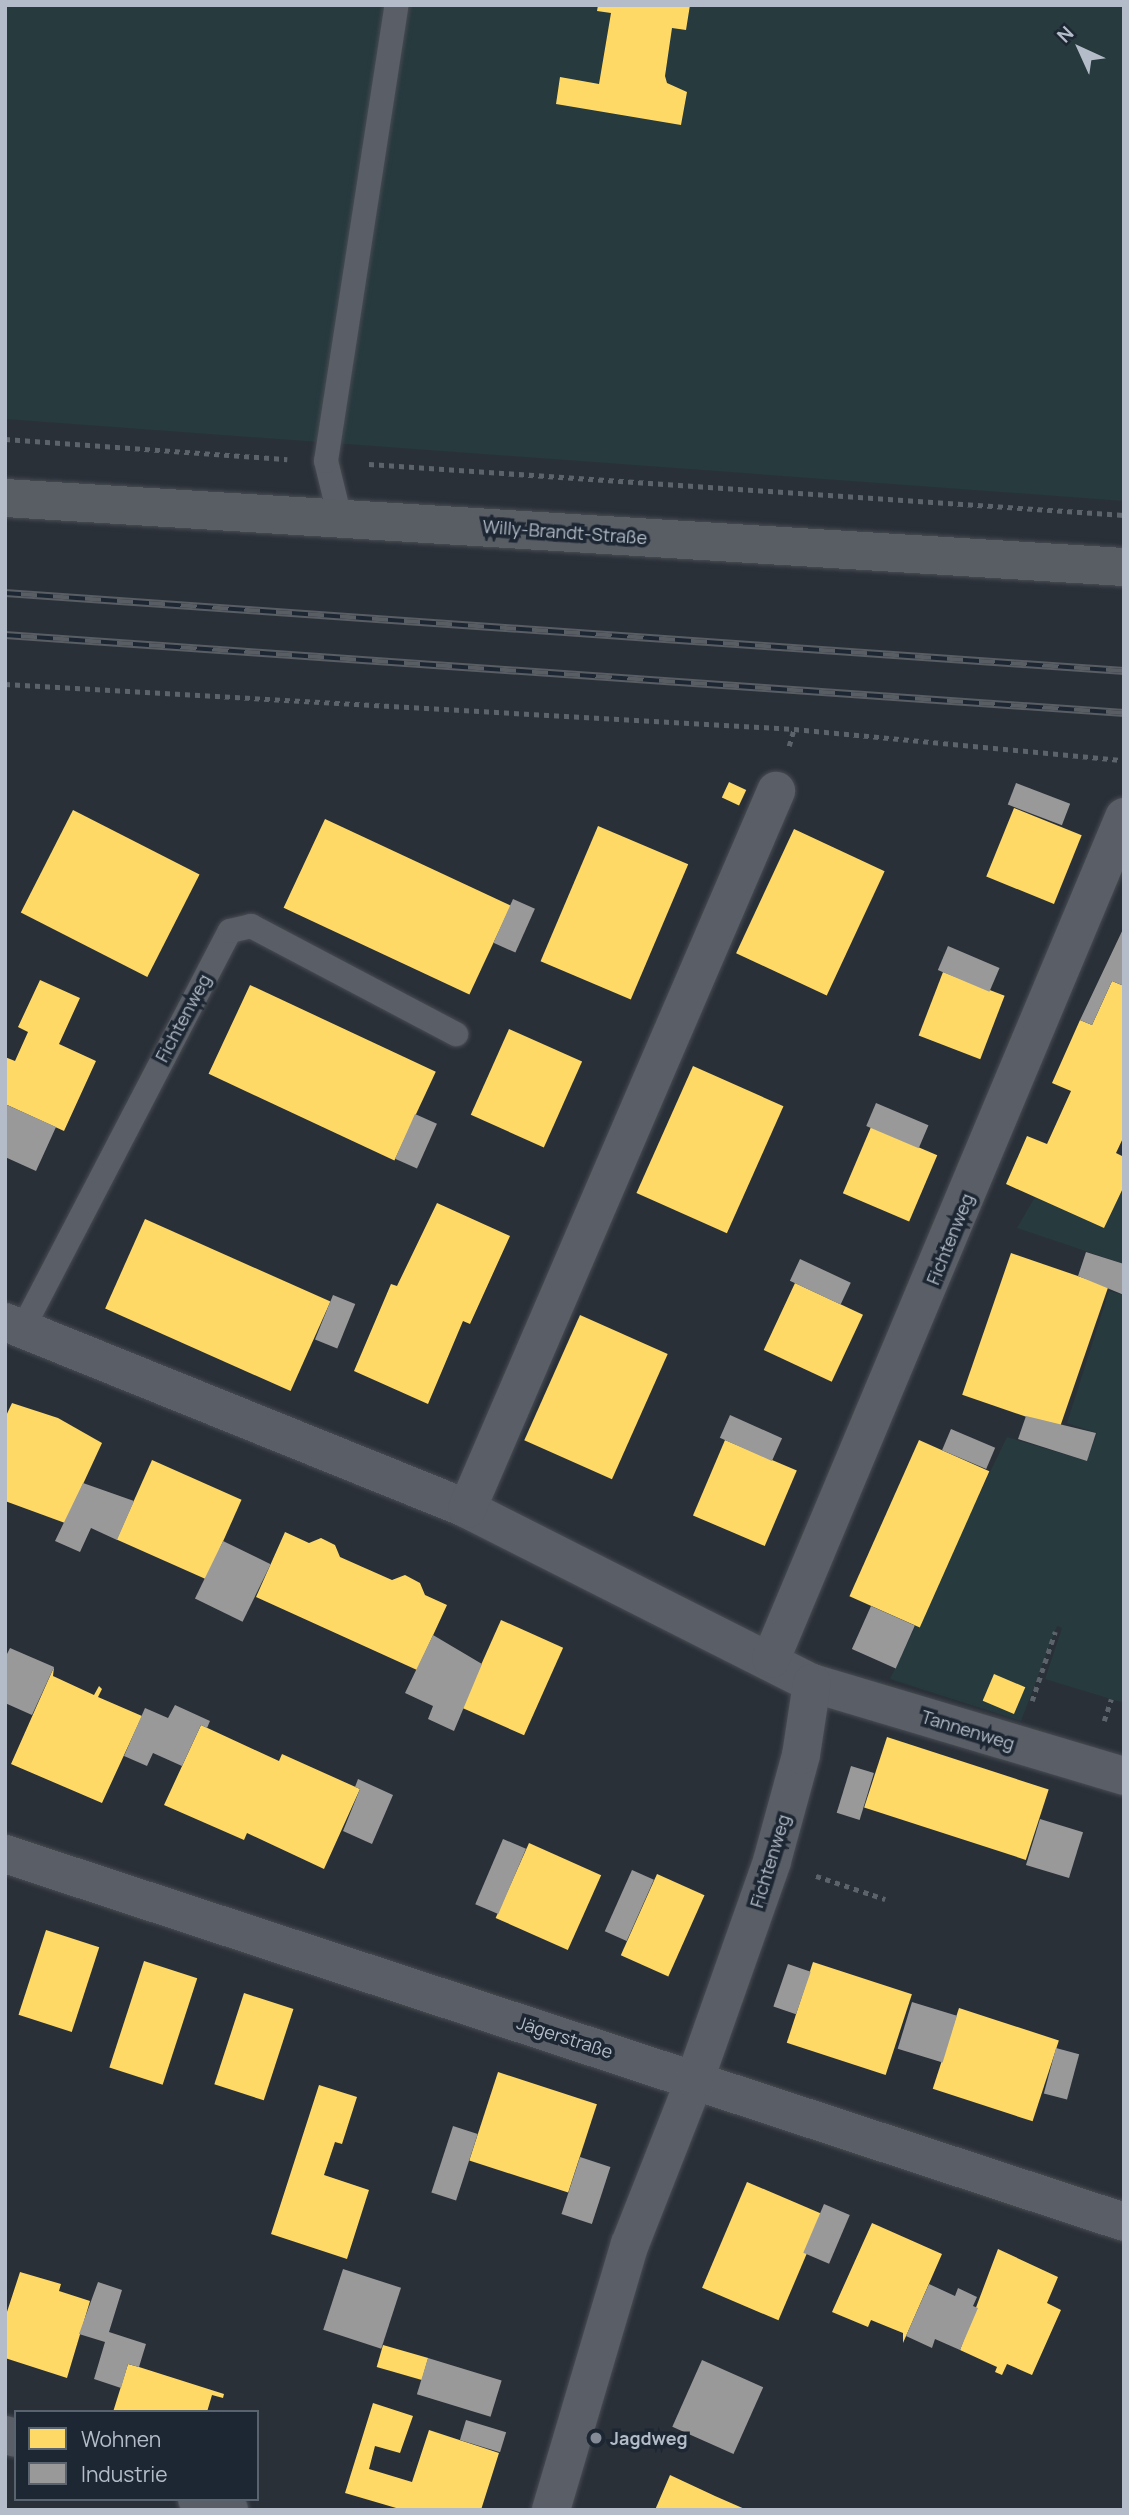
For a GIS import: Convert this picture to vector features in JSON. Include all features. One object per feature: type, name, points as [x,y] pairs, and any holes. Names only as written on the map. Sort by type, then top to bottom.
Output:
[{"type":"main road","name":"Willy-Brandt-Straße","points":[[5,498],[1124,567]]},
{"type":"street","points":[[467,1509],[776,791]]},
{"type":"street","name":"Fichtenweg","points":[[771,1659],[1124,817]]},
{"type":"street","name":"Fichtenweg","points":[[13,1326],[467,1509],[771,1659],[812,1683],[801,1755],[772,1861],[695,2079]]},
{"type":"street","name":"Tannenweg","points":[[812,1683],[1124,1776]]},
{"type":"street","name":"Jägerstraße","points":[[5,1854],[1124,2221]]},
{"type":"street","points":[[551,2510],[629,2244],[695,2079]]},
{"type":"street","points":[[203,2501],[229,2510]]},
{"type":"lane","points":[[340,518],[326,461],[397,5]]},
{"type":"lane","name":"Fichtenweg","points":[[13,1326],[230,931],[251,926],[456,1034]]},
{"type":"path","points":[[5,439],[1124,515]]},
{"type":"path","points":[[5,684],[794,729],[1124,760]]},
{"type":"path","points":[[1017,1745],[1055,1632]]},
{"type":"path","points":[[772,1861],[885,1899]]},
{"type":"green space","points":[[5,5],[1124,5],[1124,501],[5,419]]},
{"type":"green space","points":[[1124,1186],[1124,1264],[1017,1228],[1035,1197],[1104,1228]]},
{"type":"green space","points":[[1109,1291],[1124,1295],[1124,1703],[1045,1679],[1062,1628],[1057,1626],[1021,1721],[890,1679],[1007,1437],[1087,1461],[1097,1433],[1067,1423]]},
{"type":"building: Wohnen","points":[[598,5],[690,5],[686,30],[672,28],[665,76],[667,83],[687,92],[681,125],[556,104],[560,77],[599,84],[611,13],[597,11]]},
{"type":"building: Wohnen","points":[[729,782],[746,790],[739,805],[722,797]]},
{"type":"building: Wohnen","points":[[1014,808],[1082,835],[1054,904],[986,877]]},
{"type":"building: Wohnen","points":[[73,810],[200,874],[147,977],[21,912]]},
{"type":"building: Wohnen","points":[[325,819],[511,906],[469,994],[284,908]]},
{"type":"building: Wohnen","points":[[598,826],[688,864],[631,1000],[541,961]]},
{"type":"building: Wohnen","points":[[794,829],[885,871],[827,995],[736,953]]},
{"type":"building: Wohnen","points":[[943,972],[1005,996],[980,1059],[919,1035]]},
{"type":"building: Wohnen","points":[[40,980],[80,998],[59,1044],[96,1061],[64,1131],[5,1104],[5,1057],[15,1061],[28,1032],[18,1027]]},
{"type":"building: Wohnen","points":[[1112,981],[1124,986],[1124,1136],[1116,1153],[1124,1157],[1124,1186],[1104,1228],[1006,1184],[1027,1136],[1047,1144],[1071,1091],[1052,1083],[1080,1020],[1092,1025]]},
{"type":"building: Wohnen","points":[[250,985],[436,1072],[394,1160],[209,1074]]},
{"type":"building: Wohnen","points":[[509,1029],[582,1062],[544,1147],[471,1115]]},
{"type":"building: Wohnen","points":[[693,1066],[783,1106],[727,1233],[636,1193]]},
{"type":"building: Wohnen","points":[[871,1127],[937,1155],[909,1221],[843,1193]]},
{"type":"building: Wohnen","points":[[437,1203],[510,1236],[470,1324],[463,1321],[428,1404],[354,1371],[391,1284],[397,1286]]},
{"type":"building: Wohnen","points":[[145,1219],[330,1302],[291,1391],[105,1309]]},
{"type":"building: Wohnen","points":[[1011,1253],[1108,1287],[1060,1428],[962,1395]]},
{"type":"building: Wohnen","points":[[795,1283],[863,1315],[832,1382],[764,1350]]},
{"type":"building: Wohnen","points":[[580,1315],[668,1354],[612,1479],[524,1440]]},
{"type":"building: Wohnen","points":[[12,1403],[58,1418],[102,1443],[65,1523],[5,1501],[5,1418]]},
{"type":"building: Wohnen","points":[[725,1440],[797,1470],[765,1546],[693,1515]]},
{"type":"building: Wohnen","points":[[919,1440],[989,1471],[920,1628],[849,1596]]},
{"type":"building: Wohnen","points":[[152,1460],[242,1500],[206,1579],[117,1539]]},
{"type":"building: Wohnen","points":[[285,1532],[309,1543],[321,1538],[335,1545],[340,1557],[392,1580],[405,1575],[420,1583],[425,1595],[447,1605],[417,1670],[256,1597]]},
{"type":"building: Wohnen","points":[[501,1620],[563,1648],[524,1735],[462,1708]]},
{"type":"building: Wohnen","points":[[54,1667],[53,1676],[94,1695],[99,1686],[102,1689],[98,1697],[142,1716],[102,1803],[11,1764]]},
{"type":"building: Wohnen","points":[[994,1674],[1025,1687],[1014,1714],[983,1701]]},
{"type":"building: Wohnen","points":[[201,1725],[279,1761],[282,1754],[360,1789],[324,1869],[247,1833],[244,1840],[164,1805]]},
{"type":"building: Wohnen","points":[[887,1737],[1049,1790],[1026,1860],[864,1807]]},
{"type":"building: Wohnen","points":[[529,1843],[601,1875],[568,1950],[496,1918]]},
{"type":"building: Wohnen","points":[[657,1874],[705,1895],[668,1976],[621,1955]]},
{"type":"building: Wohnen","points":[[46,1930],[99,1947],[72,2032],[18,2015]]},
{"type":"building: Wohnen","points":[[144,1961],[197,1978],[163,2085],[109,2068]]},
{"type":"building: Wohnen","points":[[813,1962],[912,1994],[886,2075],[787,2043]]},
{"type":"building: Wohnen","points":[[244,1993],[293,2009],[264,2100],[214,2084]]},
{"type":"building: Wohnen","points":[[959,2008],[1059,2040],[1033,2121],[933,2089]]},
{"type":"building: Wohnen","points":[[498,2072],[597,2104],[568,2193],[469,2160]]},
{"type":"building: Wohnen","points":[[319,2085],[357,2097],[342,2144],[335,2142],[324,2175],[369,2190],[347,2259],[271,2234]]},
{"type":"building: Wohnen","points":[[747,2182],[823,2214],[778,2320],[702,2288]]},
{"type":"building: Wohnen","points":[[872,2223],[942,2254],[903,2343],[903,2333],[871,2320],[868,2327],[832,2312]]},
{"type":"building: Wohnen","points":[[998,2249],[1058,2277],[1047,2303],[1061,2310],[1032,2375],[1007,2364],[1002,2375],[995,2372],[997,2367],[960,2350]]},
{"type":"building: Wohnen","points":[[20,2272],[61,2284],[59,2291],[90,2301],[67,2378],[5,2358],[5,2318]]},
{"type":"building: Wohnen","points":[[383,2345],[428,2358],[422,2380],[377,2367]]},
{"type":"building: Wohnen","points":[[128,2364],[224,2394],[223,2398],[212,2395],[208,2410],[114,2410]]},
{"type":"building: Wohnen","points":[[373,2403],[413,2416],[400,2453],[375,2446],[369,2469],[412,2482],[429,2430],[499,2453],[481,2510],[403,2510],[345,2493]]},
{"type":"building: Wohnen","points":[[670,2475],[715,2496],[747,2510],[655,2510]]},
{"type":"building: Industrie","points":[[1016,783],[1070,804],[1062,825],[1008,804]]},
{"type":"building: Industrie","points":[[513,899],[535,909],[515,953],[493,943]]},
{"type":"building: Industrie","points":[[1124,927],[1124,986],[1112,981],[1092,1025],[1080,1020]]},
{"type":"building: Industrie","points":[[948,946],[1000,968],[989,992],[938,970]]},
{"type":"building: Industrie","points":[[876,1103],[928,1125],[919,1148],[866,1126]]},
{"type":"building: Industrie","points":[[5,1104],[56,1127],[36,1171],[5,1157]]},
{"type":"building: Industrie","points":[[415,1114],[437,1124],[417,1169],[395,1159]]},
{"type":"building: Industrie","points":[[1086,1252],[1124,1264],[1124,1295],[1078,1276]]},
{"type":"building: Industrie","points":[[800,1259],[851,1283],[841,1304],[790,1281]]},
{"type":"building: Industrie","points":[[333,1295],[355,1304],[337,1348],[315,1340]]},
{"type":"building: Industrie","points":[[730,1415],[782,1438],[772,1461],[720,1438]]},
{"type":"building: Industrie","points":[[1026,1416],[1096,1433],[1087,1461],[1018,1439]]},
{"type":"building: Industrie","points":[[951,1429],[995,1448],[986,1469],[942,1450]]},
{"type":"building: Industrie","points":[[83,1483],[134,1501],[117,1540],[91,1528],[80,1552],[55,1541]]},
{"type":"building: Industrie","points":[[223,1541],[271,1564],[243,1622],[195,1599]]},
{"type":"building: Industrie","points":[[871,1606],[915,1626],[896,1668],[852,1649]]},
{"type":"building: Industrie","points":[[433,1635],[482,1664],[454,1731],[428,1719],[433,1706],[405,1693]]},
{"type":"building: Industrie","points":[[10,1648],[54,1667],[32,1715],[5,1703],[5,1658]]},
{"type":"building: Industrie","points":[[175,1705],[210,1721],[207,1728],[201,1725],[182,1766],[153,1753],[147,1766],[124,1756],[145,1708],[168,1718]]},
{"type":"building: Industrie","points":[[851,1766],[874,1773],[860,1820],[837,1813]]},
{"type":"building: Industrie","points":[[358,1779],[393,1795],[372,1844],[343,1831],[360,1789],[355,1787]]},
{"type":"building: Industrie","points":[[1040,1819],[1083,1832],[1069,1878],[1026,1865]]},
{"type":"building: Industrie","points":[[503,1839],[526,1849],[498,1914],[475,1904]]},
{"type":"building: Industrie","points":[[632,1870],[654,1880],[627,1941],[605,1931]]},
{"type":"building: Industrie","points":[[788,1964],[811,1972],[796,2014],[773,2007]]},
{"type":"building: Industrie","points":[[912,2002],[957,2016],[943,2063],[898,2049]]},
{"type":"building: Industrie","points":[[1056,2048],[1079,2054],[1067,2100],[1044,2093]]},
{"type":"building: Industrie","points":[[453,2126],[478,2134],[456,2201],[431,2193]]},
{"type":"building: Industrie","points":[[580,2157],[610,2167],[592,2224],[561,2214]]},
{"type":"building: Industrie","points":[[824,2204],[850,2215],[829,2264],[803,2253]]},
{"type":"building: Industrie","points":[[343,2269],[401,2288],[381,2349],[323,2330]]},
{"type":"building: Industrie","points":[[98,2282],[122,2290],[109,2332],[146,2344],[139,2367],[128,2364],[121,2388],[94,2379],[105,2342],[79,2334]]},
{"type":"building: Industrie","points":[[929,2284],[955,2296],[958,2288],[977,2297],[973,2306],[978,2308],[960,2350],[935,2339],[932,2348],[906,2336]]},
{"type":"building: Industrie","points":[[428,2358],[502,2381],[491,2417],[417,2394]]},
{"type":"building: Industrie","points":[[702,2360],[763,2387],[734,2454],[672,2427]]},
{"type":"building: Industrie","points":[[466,2420],[506,2432],[500,2452],[460,2440]]},
{"type":"railway","points":[[5,593],[1124,671]]},
{"type":"railway","points":[[5,635],[1124,713]]},
{"type":"place","name":"Jagdweg","points":[[596,2438]]}]
